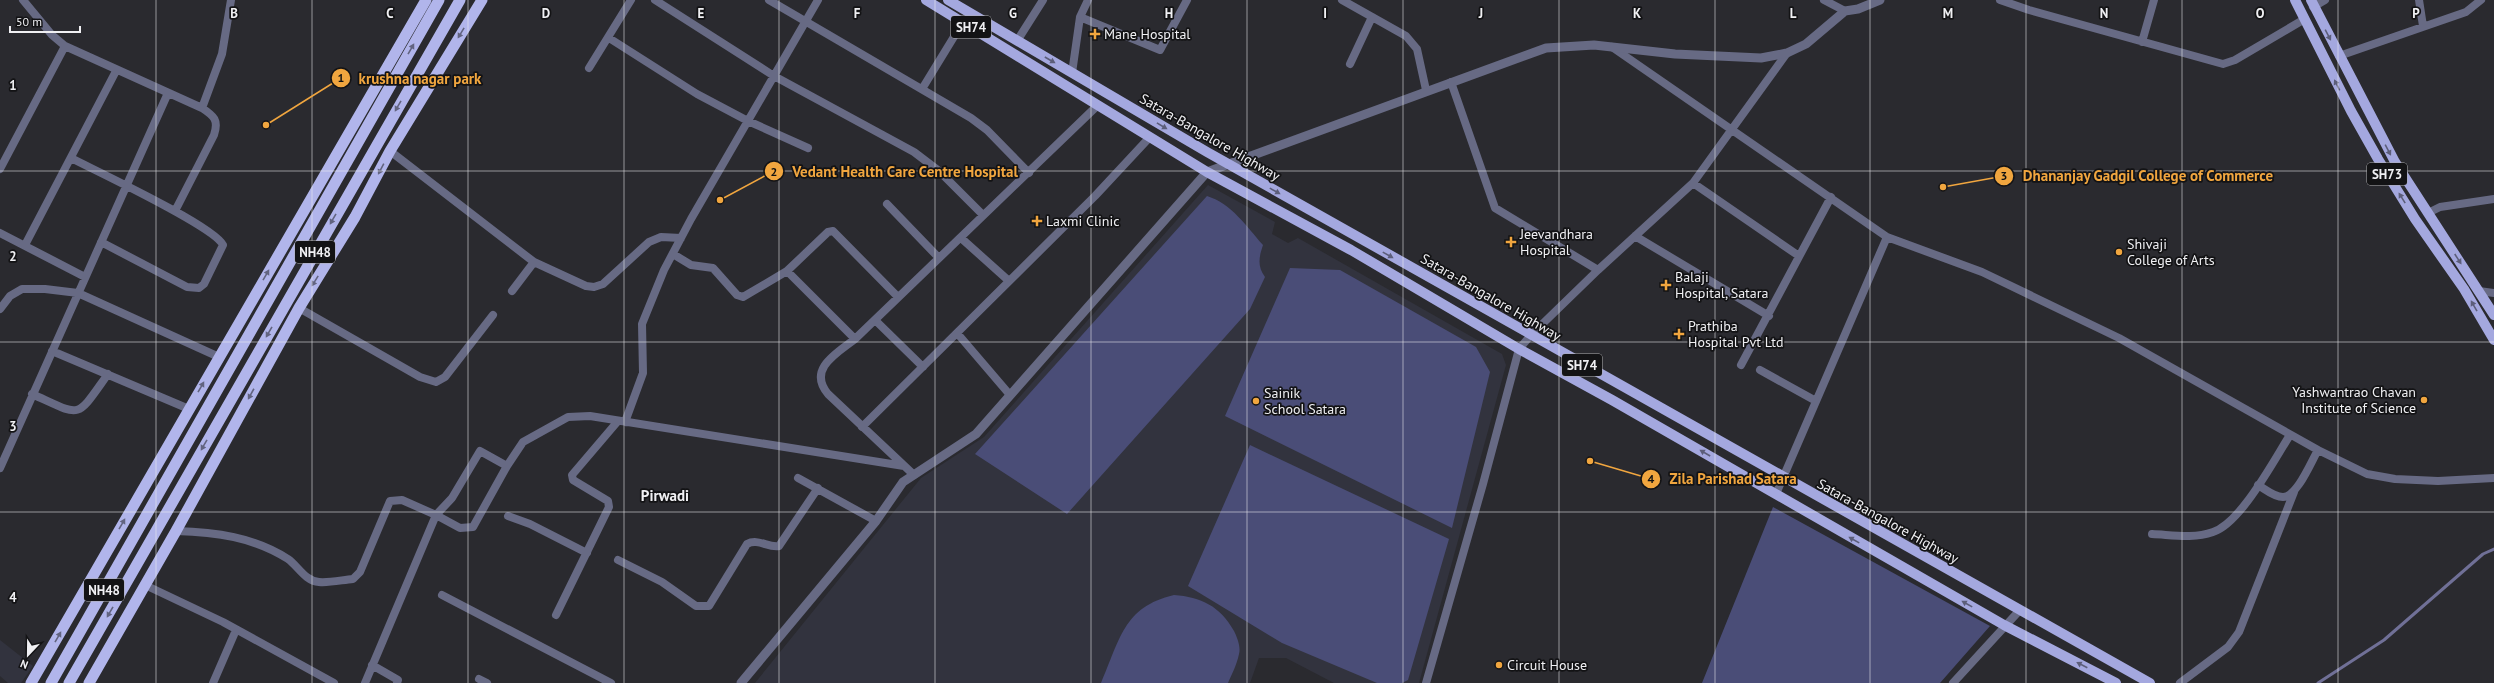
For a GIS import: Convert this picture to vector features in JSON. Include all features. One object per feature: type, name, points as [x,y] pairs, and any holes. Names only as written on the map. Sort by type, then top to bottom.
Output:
[{"type":"highway","points":[[31,683],[426,0]]},
{"type":"highway","name":"NH48","points":[[51,683],[439,0]]},
{"type":"highway","name":"NH48","points":[[69,683],[170,504],[460,0]]},
{"type":"highway","points":[[89,683],[176,531],[299,308],[356,218],[390,151],[482,0]]},
{"type":"main road","name":"SH74","points":[[926,0],[1098,105],[1149,138],[1207,172],[1351,250],[1519,349],[1612,400],[2004,625],[2116,683]]},
{"type":"main road","name":"Satara-Bangalore Highway","points":[[948,0],[1228,164],[2019,611],[2150,683]]},
{"type":"main road","name":"SH73","points":[[2294,0],[2303,20],[2378,159],[2415,219],[2464,289],[2494,338]]},
{"type":"main road","name":"SH73","points":[[2312,3],[2395,162],[2494,315]]},
{"type":"street","points":[[23,0],[52,35],[65,46],[116,71],[202,108],[213,116],[217,126],[175,211]]},
{"type":"street","points":[[202,108],[222,54],[231,0]]},
{"type":"street","points":[[589,68],[609,38],[631,0]]},
{"type":"street","points":[[655,0],[774,76],[914,152],[939,171],[983,215]]},
{"type":"street","points":[[769,0],[922,89],[987,130],[1029,173]]},
{"type":"street","points":[[556,615],[588,553],[610,504],[578,484],[573,480],[572,475],[621,422],[643,373],[642,324],[673,254],[818,0]]},
{"type":"street","points":[[1017,41],[1043,0]]},
{"type":"street","points":[[1072,73],[1080,17],[1088,0]]},
{"type":"street","points":[[1080,17],[1160,50],[1187,0]]},
{"type":"street","points":[[1342,0],[1372,18],[1404,34],[1416,49],[1426,90]]},
{"type":"street","points":[[1824,0],[1845,11]]},
{"type":"street","points":[[1858,9],[1862,0]]},
{"type":"street","points":[[741,683],[876,521],[903,482],[976,434],[1207,172],[1426,90],[1546,48],[1575,45],[1612,47],[1713,57],[1761,58],[1787,53],[1806,44],[1845,11],[1858,9],[1880,0]]},
{"type":"street","points":[[2000,0],[2029,10],[2223,64],[2235,60],[2303,20]]},
{"type":"street","points":[[2142,42],[2154,0]]},
{"type":"street","points":[[2312,3],[2325,0]]},
{"type":"street","points":[[2419,0],[2423,26]]},
{"type":"street","points":[[2339,56],[2466,12],[2481,0]]},
{"type":"street","points":[[1350,64],[1372,18]]},
{"type":"street","points":[[922,89],[963,22]]},
{"type":"street","points":[[609,38],[697,94],[748,121],[808,148]]},
{"type":"street","points":[[0,169],[65,46]]},
{"type":"street","points":[[1612,47],[1887,236],[1982,272],[2119,338],[2290,435],[2367,474],[2395,479],[2438,481],[2494,478]]},
{"type":"street","points":[[1426,683],[1481,492],[1519,349],[1530,335],[1692,183],[1787,53]]},
{"type":"street","points":[[25,245],[116,71]]},
{"type":"street","points":[[1451,82],[1495,208],[1598,270]]},
{"type":"street","points":[[0,468],[168,93]]},
{"type":"street","points":[[914,475],[862,427],[822,387],[820,379],[825,363],[855,339],[1098,105]]},
{"type":"street","points":[[862,427],[1095,196],[1149,138]]},
{"type":"street","points":[[390,151],[534,262],[586,286],[594,287],[603,284],[649,242],[661,237],[681,238]]},
{"type":"street","points":[[71,158],[175,211],[218,237],[223,245],[204,284],[199,288],[187,287],[101,242]]},
{"type":"street","points":[[1692,183],[1799,256]]},
{"type":"street","points":[[1741,365],[1769,316],[1831,197]]},
{"type":"street","points":[[2428,213],[2440,207],[2494,199]]},
{"type":"street","points":[[888,204],[939,258]]},
{"type":"street","points":[[673,254],[691,264],[713,268],[737,295],[743,297],[787,271],[828,232],[833,231],[898,298]]},
{"type":"street","points":[[0,233],[85,277]]},
{"type":"street","points":[[1635,236],[1769,316]]},
{"type":"street","points":[[1776,494],[1887,236]]},
{"type":"street","points":[[960,238],[1009,281]]},
{"type":"street","points":[[512,291],[534,262]]},
{"type":"street","points":[[787,271],[855,339]]},
{"type":"street","points":[[0,309],[10,296],[22,289],[78,293],[219,357]]},
{"type":"street","points":[[2479,291],[2494,292]]},
{"type":"street","points":[[299,308],[420,377],[436,382],[445,377],[493,315]]},
{"type":"street","points":[[875,320],[923,366]]},
{"type":"street","points":[[957,333],[1010,395]]},
{"type":"street","points":[[52,351],[189,409]]},
{"type":"street","points":[[1760,370],[1816,401]]},
{"type":"street","points":[[32,394],[69,411],[78,411],[84,407],[108,374]]},
{"type":"street","points":[[176,531],[215,532],[236,536],[287,558],[311,579],[319,582],[357,577],[390,501],[402,500],[436,515],[460,528],[473,527],[506,466],[523,442],[568,417],[584,416],[904,466]]},
{"type":"street","points":[[2152,534],[2194,536],[2225,527],[2242,510],[2290,435]]},
{"type":"street","points":[[2180,683],[2228,647],[2239,632],[2294,492],[2318,450]]},
{"type":"street","points":[[365,683],[436,515],[452,498],[480,451],[506,466]]},
{"type":"street","points":[[798,478],[876,521]]},
{"type":"street","points":[[2258,485],[2277,496],[2285,497],[2294,492]]},
{"type":"street","points":[[618,560],[662,582],[696,606],[709,606],[747,544],[756,542],[772,547],[779,546],[818,488]]},
{"type":"street","points":[[508,516],[530,524],[588,553]]},
{"type":"street","points":[[145,585],[236,630],[334,683]]},
{"type":"street","points":[[442,595],[611,683]]},
{"type":"street","points":[[1953,683],[2004,625],[2019,611]]},
{"type":"street","points":[[213,683],[236,630]]},
{"type":"street","points":[[372,665],[400,682]]},
{"type":"street","points":[[479,679],[487,683]]},
{"type":"shaded area","name":"Sainik School Satara","points":[[1208,185],[1275,222],[1272,234],[1288,243],[1298,238],[1502,354],[1506,365],[1419,683],[1334,683],[1286,658],[1259,658],[1250,683],[755,683],[921,478],[984,437]]},
{"type":"shaded area","points":[[1207,196],[1224,204],[1238,216],[1263,245],[1260,254],[1260,265],[1262,273],[1265,277],[1250,309],[1067,514],[975,454]]},
{"type":"shaded area","points":[[1290,268],[1340,270],[1476,347],[1490,372],[1452,528],[1225,416]]},
{"type":"shaded area","points":[[1250,445],[1449,539],[1408,680],[1402,683],[1377,683],[1282,643],[1188,586]]},
{"type":"shaded area","points":[[1773,507],[1990,626],[1940,683],[1702,683]]},
{"type":"shaded area","points":[[1174,595],[1193,598],[1209,604],[1229,622],[1238,642],[1239,651],[1236,665],[1228,683],[1101,683],[1119,639],[1134,617],[1144,608],[1157,600]]},
{"type":"shaded area","points":[[0,640],[33,666],[21,683],[8,683],[0,676]]},
{"type":"waterway","points":[[2318,683],[2384,640],[2483,554],[2494,549]]},
{"type":"place","name":"Mane Hospital","points":[[1095,34]]},
{"type":"place","name":"krushna nagar park","points":[[266,125]]},
{"type":"place","name":"Dhananjay Gadgil College of Commerce","points":[[1943,187]]},
{"type":"place","name":"Vedant Health Care Centre Hospital","points":[[720,200]]},
{"type":"place","name":"Laxmi Clinic","points":[[1037,221]]},
{"type":"place","name":"Jeevandhara Hospital","points":[[1511,242]]},
{"type":"place","name":"Shivaji College of Arts","points":[[2119,252]]},
{"type":"place","name":"Balaji Hospital, Satara","points":[[1666,285]]},
{"type":"place","name":"Prathiba Hospital Pvt Ltd","points":[[1679,334]]},
{"type":"place","name":"Yashwantrao Chavan Institute of Science","points":[[2424,400]]},
{"type":"place","name":"Sainik School Satara","points":[[1256,401]]},
{"type":"place","name":"Zila Parishad Satara","points":[[1590,461]]},
{"type":"place","name":"Circuit House","points":[[1499,665]]},
{"type":"district","name":"Pirwadi","points":[[665,496]]}]
